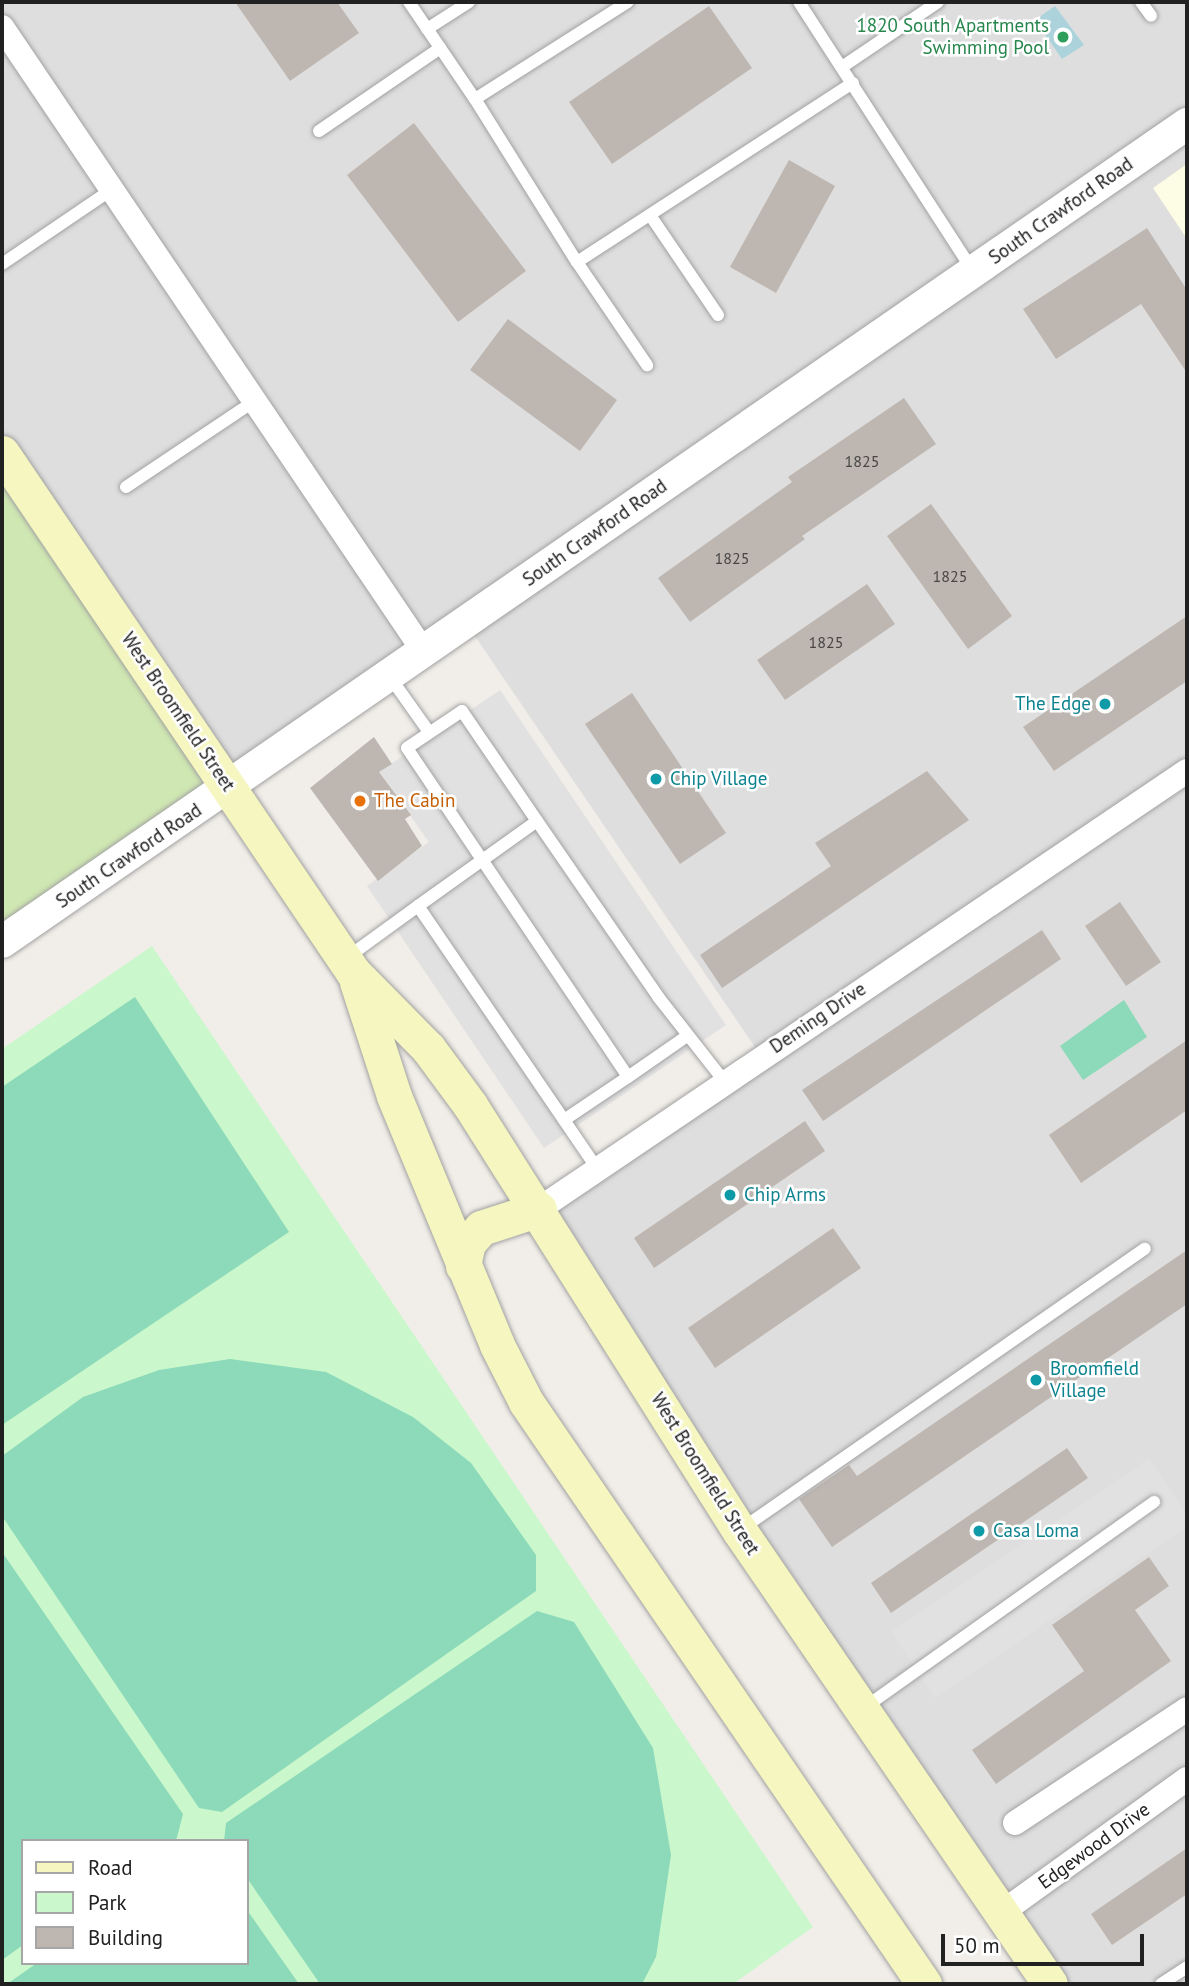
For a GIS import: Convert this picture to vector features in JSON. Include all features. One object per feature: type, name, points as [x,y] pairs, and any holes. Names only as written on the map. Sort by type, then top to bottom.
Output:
[{"type":"main road","name":"West Broomfield Street","points":[[2,453],[349,966],[444,1068],[539,1209],[739,1530],[1049,1984]]},
{"type":"main road","name":"West Broomfield Street","points":[[349,966],[387,1076],[463,1266],[526,1402],[924,1984]]},
{"type":"main road","points":[[463,1266],[468,1243],[481,1228],[539,1209]]},
{"type":"street","points":[[2,27],[424,652]]},
{"type":"street","name":"South Crawford Road","points":[[2,942],[230,788],[1187,124]]},
{"type":"street","name":"Deming Drive","points":[[539,1209],[724,1080],[1187,771]]},
{"type":"street","points":[[1015,1823],[1187,1709]]},
{"type":"street","name":"Edgewood Drive","points":[[1001,1913],[1187,1779]]},
{"type":"lane","points":[[409,2],[647,365]]},
{"type":"lane","points":[[427,29],[469,2]]},
{"type":"lane","points":[[475,99],[628,2]]},
{"type":"lane","points":[[799,2],[974,271]]},
{"type":"lane","points":[[842,67],[938,2]]},
{"type":"lane","points":[[1141,2],[1151,16]]},
{"type":"lane","points":[[319,131],[440,48]]},
{"type":"lane","points":[[577,262],[853,83]]},
{"type":"lane","points":[[2,264],[111,190]]},
{"type":"lane","points":[[650,215],[718,315]]},
{"type":"lane","points":[[126,487],[253,402]]},
{"type":"lane","points":[[390,677],[429,732]]},
{"type":"lane","points":[[628,1077],[407,748],[462,711],[687,1036],[724,1080]]},
{"type":"lane","points":[[349,966],[418,906],[537,821]]},
{"type":"lane","points":[[418,906],[597,1168]]},
{"type":"lane","points":[[564,1120],[687,1036]]},
{"type":"lane","points":[[739,1530],[1145,1249]]},
{"type":"lane","points":[[861,1710],[1154,1502]]},
{"type":"lane","points":[[1161,1984],[1187,1966]]},
{"type":"shaded area","points":[[2,2],[1187,2],[1187,1984],[1050,1984],[539,1209],[761,1056],[466,623],[230,788],[2,454]]},
{"type":"shaded area","points":[[1187,164],[1187,239],[1153,188]]},
{"type":"shaded area","points":[[500,690],[726,1025],[544,1148],[367,886],[429,842],[379,772]]},
{"type":"shaded area","points":[[1149,1459],[1187,1516],[1187,1527],[935,1698],[891,1632]]},
{"type":"green space","points":[[2,466],[224,795],[2,944]]},
{"type":"green space","points":[[152,946],[813,1927],[733,1984],[2,1984],[2,1049]]},
{"type":"green space","points":[[135,997],[289,1232],[2,1425],[2,1087]]},
{"type":"green space","points":[[1124,1000],[1147,1037],[1083,1080],[1060,1046]]},
{"type":"green space","points":[[230,1359],[326,1372],[413,1417],[471,1463],[536,1555],[536,1591],[222,1812],[199,1808],[2,1516],[2,1456],[83,1397],[159,1370]]},
{"type":"green space","points":[[2,1552],[183,1814],[177,1839],[21,1839],[21,1946],[2,1960]]},
{"type":"green space","points":[[537,1611],[574,1622],[653,1748],[671,1855],[656,1957],[642,1984],[320,1984],[248,1879],[248,1839],[224,1839],[226,1823]]},
{"type":"green space","points":[[248,1911],[299,1984],[7,1984],[34,1965],[248,1965]]},
{"type":"water","name":"1820 South Apartments Swimming Pool","points":[[1055,6],[1084,45],[1062,59],[1035,20]]},
{"type":"building","points":[[235,2],[337,2],[359,33],[290,81]]},
{"type":"building","points":[[709,6],[752,68],[612,164],[569,102]]},
{"type":"building","points":[[414,123],[526,271],[458,322],[347,175]]},
{"type":"building","points":[[789,160],[835,186],[776,293],[730,267]]},
{"type":"building","points":[[1147,228],[1187,290],[1187,373],[1141,304],[1056,359],[1023,309]]},
{"type":"building","points":[[508,319],[617,400],[580,451],[470,370]]},
{"type":"building","points":[[904,398],[936,444],[802,536],[805,539],[690,622],[658,578],[792,482],[788,477]]},
{"type":"building","points":[[931,504],[1012,616],[968,649],[887,536]]},
{"type":"building","points":[[867,584],[895,624],[785,700],[757,660]]},
{"type":"building","name":"The Edge","points":[[1187,616],[1187,681],[1054,771],[1023,727]]},
{"type":"building","name":"Chip Village","points":[[632,693],[726,833],[680,864],[585,724]]},
{"type":"building","name":"The Cabin","points":[[374,737],[392,764],[379,772],[411,815],[405,819],[422,846],[378,881],[310,788]]},
{"type":"building","points":[[927,771],[969,820],[722,988],[700,955],[831,866],[815,843]]},
{"type":"building","points":[[1120,902],[1161,962],[1126,986],[1085,926]]},
{"type":"building","points":[[1042,930],[1061,959],[823,1121],[802,1090]]},
{"type":"building","points":[[1187,1040],[1187,1110],[1081,1183],[1049,1135]]},
{"type":"building","name":"Chip Arms","points":[[805,1121],[825,1151],[654,1268],[634,1238]]},
{"type":"building","points":[[833,1228],[861,1268],[715,1368],[688,1328]]},
{"type":"building","name":"Broomfield Village","points":[[1187,1250],[1187,1304],[832,1547],[799,1499],[849,1465],[857,1476]]},
{"type":"building","name":"Casa Loma","points":[[1067,1448],[1088,1478],[891,1613],[871,1583]]},
{"type":"building","points":[[1149,1557],[1169,1586],[1135,1610],[1171,1661],[996,1784],[972,1750],[1084,1671],[1052,1625]]},
{"type":"building","points":[[1187,1848],[1187,1894],[1112,1945],[1091,1914]]},
{"type":"place","name":"1820 South Apartments Swimming Pool","points":[[1063,37]]},
{"type":"place","name":"The Edge","points":[[1105,704]]},
{"type":"place","name":"Chip Village","points":[[656,779]]},
{"type":"place","name":"The Cabin","points":[[360,801]]},
{"type":"place","name":"Chip Arms","points":[[730,1195]]},
{"type":"place","name":"Broomfield Village","points":[[1036,1380]]},
{"type":"place","name":"Casa Loma","points":[[979,1531]]}]
